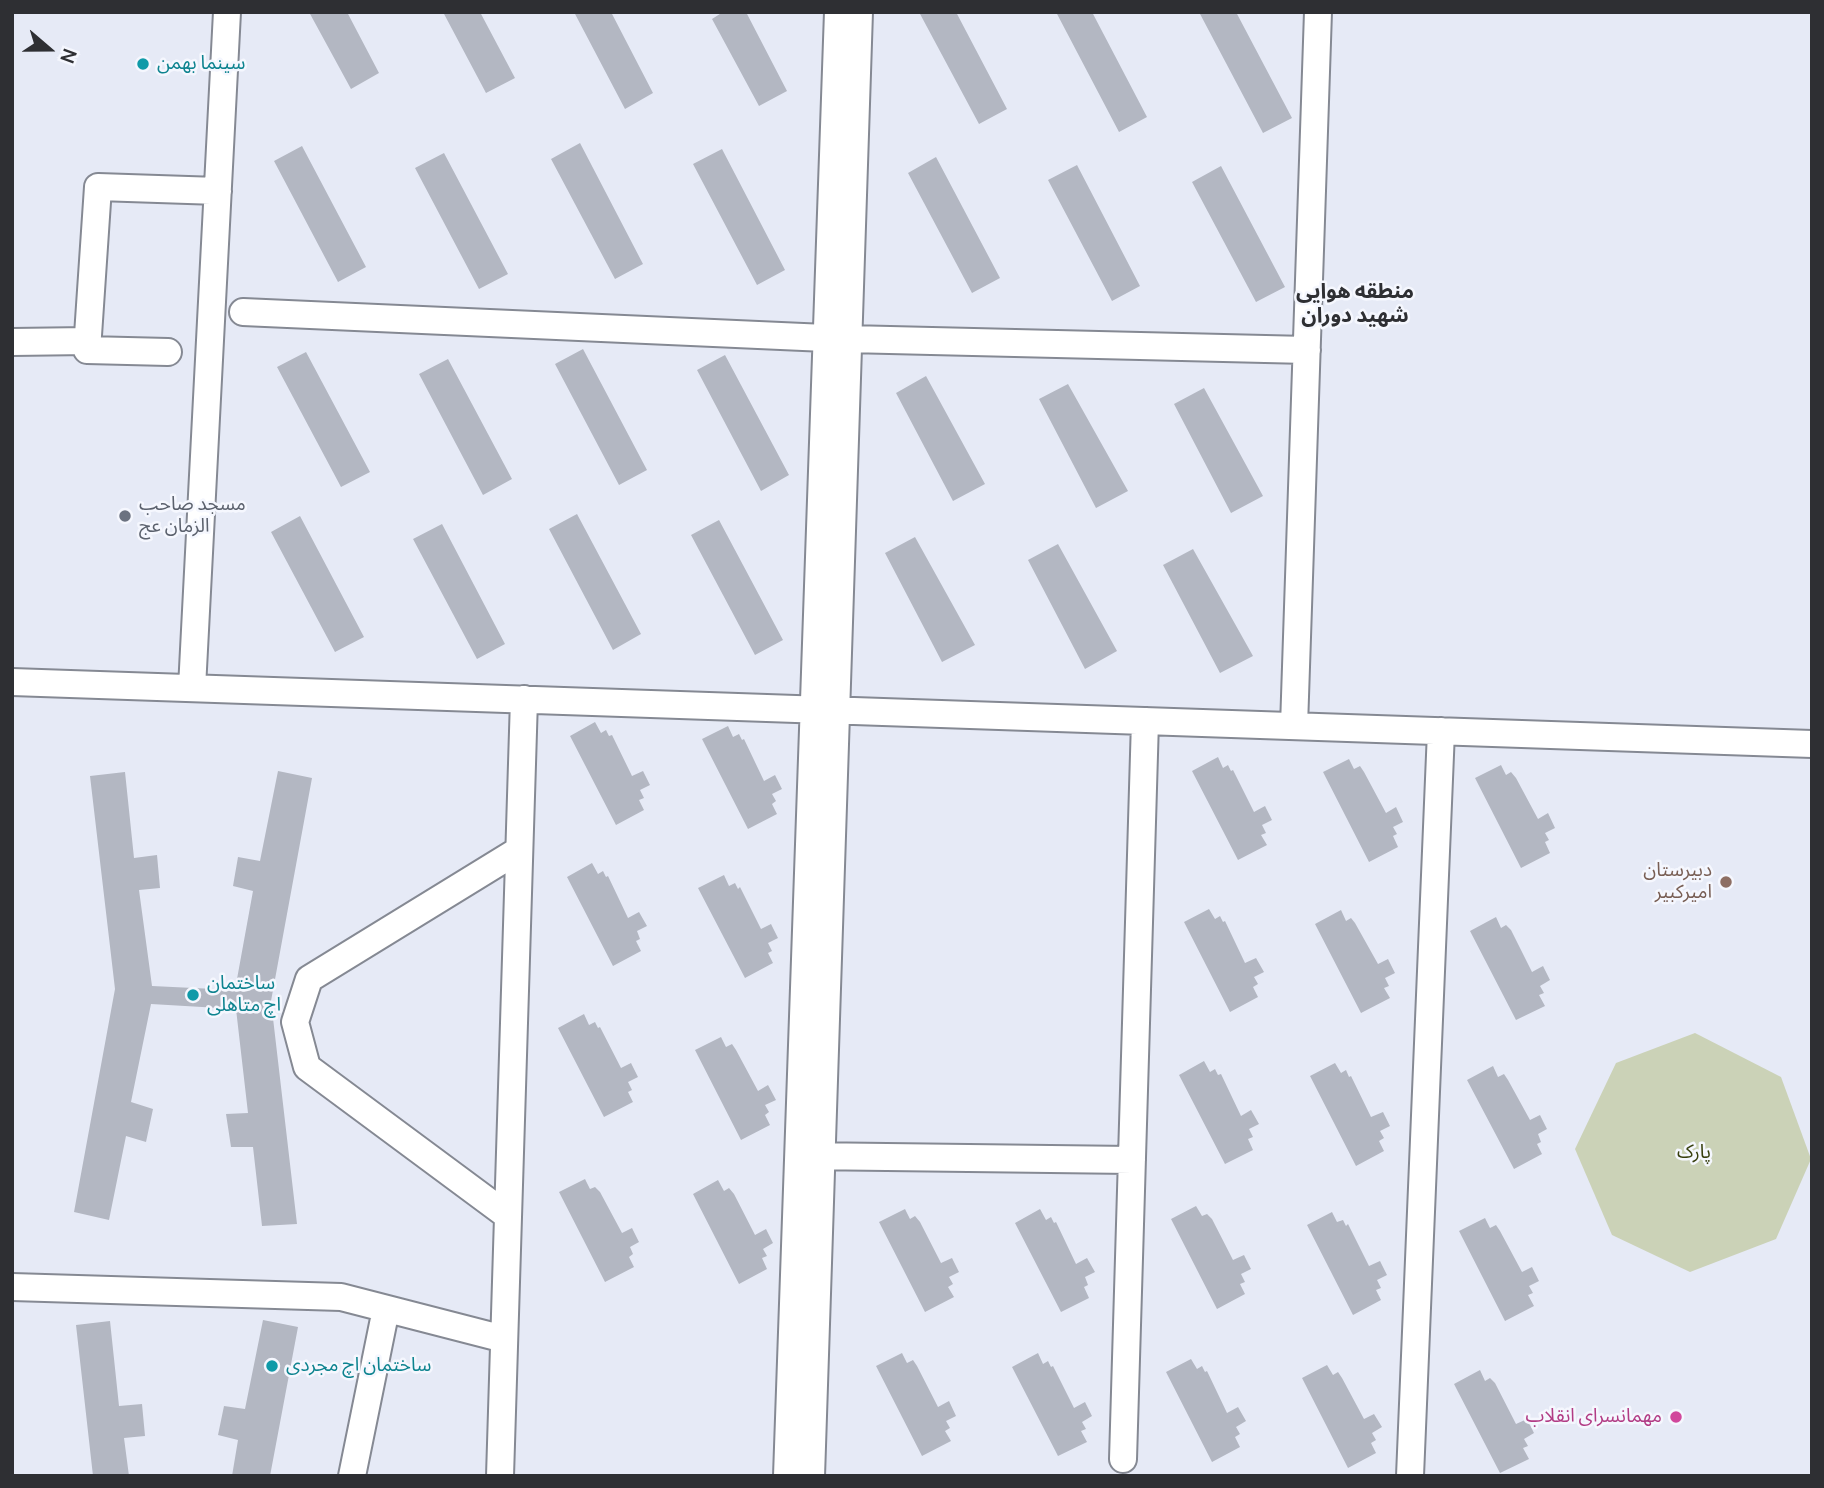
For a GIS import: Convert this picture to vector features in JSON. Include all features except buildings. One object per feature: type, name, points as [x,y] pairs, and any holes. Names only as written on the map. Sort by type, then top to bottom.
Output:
[{"type":"street","points":[[192,688],[227,12]]},
{"type":"street","points":[[838,12],[838,339]]},
{"type":"street","points":[[811,1476],[810,1156],[838,339],[859,12]]},
{"type":"street","points":[[1294,726],[1318,12]]},
{"type":"street","points":[[168,352],[88,351],[98,187],[218,191]]},
{"type":"street","points":[[243,312],[838,339],[1307,350]]},
{"type":"street","points":[[12,342],[88,341]]},
{"type":"street","points":[[12,682],[1812,744]]},
{"type":"street","points":[[500,1476],[524,699]]},
{"type":"street","points":[[1123,1459],[1145,721]]},
{"type":"street","points":[[1410,1476],[1441,731]]},
{"type":"street","points":[[508,1216],[307,1067],[295,1022],[309,979],[519,849]]},
{"type":"street","points":[[810,1156],[1132,1160]]},
{"type":"street","points":[[787,1476],[810,1156]]},
{"type":"street","points":[[12,1287],[341,1297],[504,1339]]},
{"type":"street","points":[[352,1476],[386,1309]]},
{"type":"green space","name":"پارک","points":[[1695,1033],[1781,1077],[1811,1159],[1776,1239],[1690,1272],[1612,1235],[1575,1149],[1616,1063]]},
{"type":"place","name":"سینما بهمن","points":[[143,64]]},
{"type":"place","name":"مسجد صاحب الزمان عج","points":[[125,516]]},
{"type":"place","name":"دبیرستان امیرکبیر","points":[[1726,882]]},
{"type":"place","name":"ساختمان اچ متاهلی","points":[[193,995]]},
{"type":"place","name":"ساختمان اچ مجردی","points":[[272,1366]]},
{"type":"place","name":"مهمانسرای انقلاب","points":[[1676,1417]]},
{"type":"district","name":"منطقه هوایی شهید دوران","points":[[1355,304]]}]
